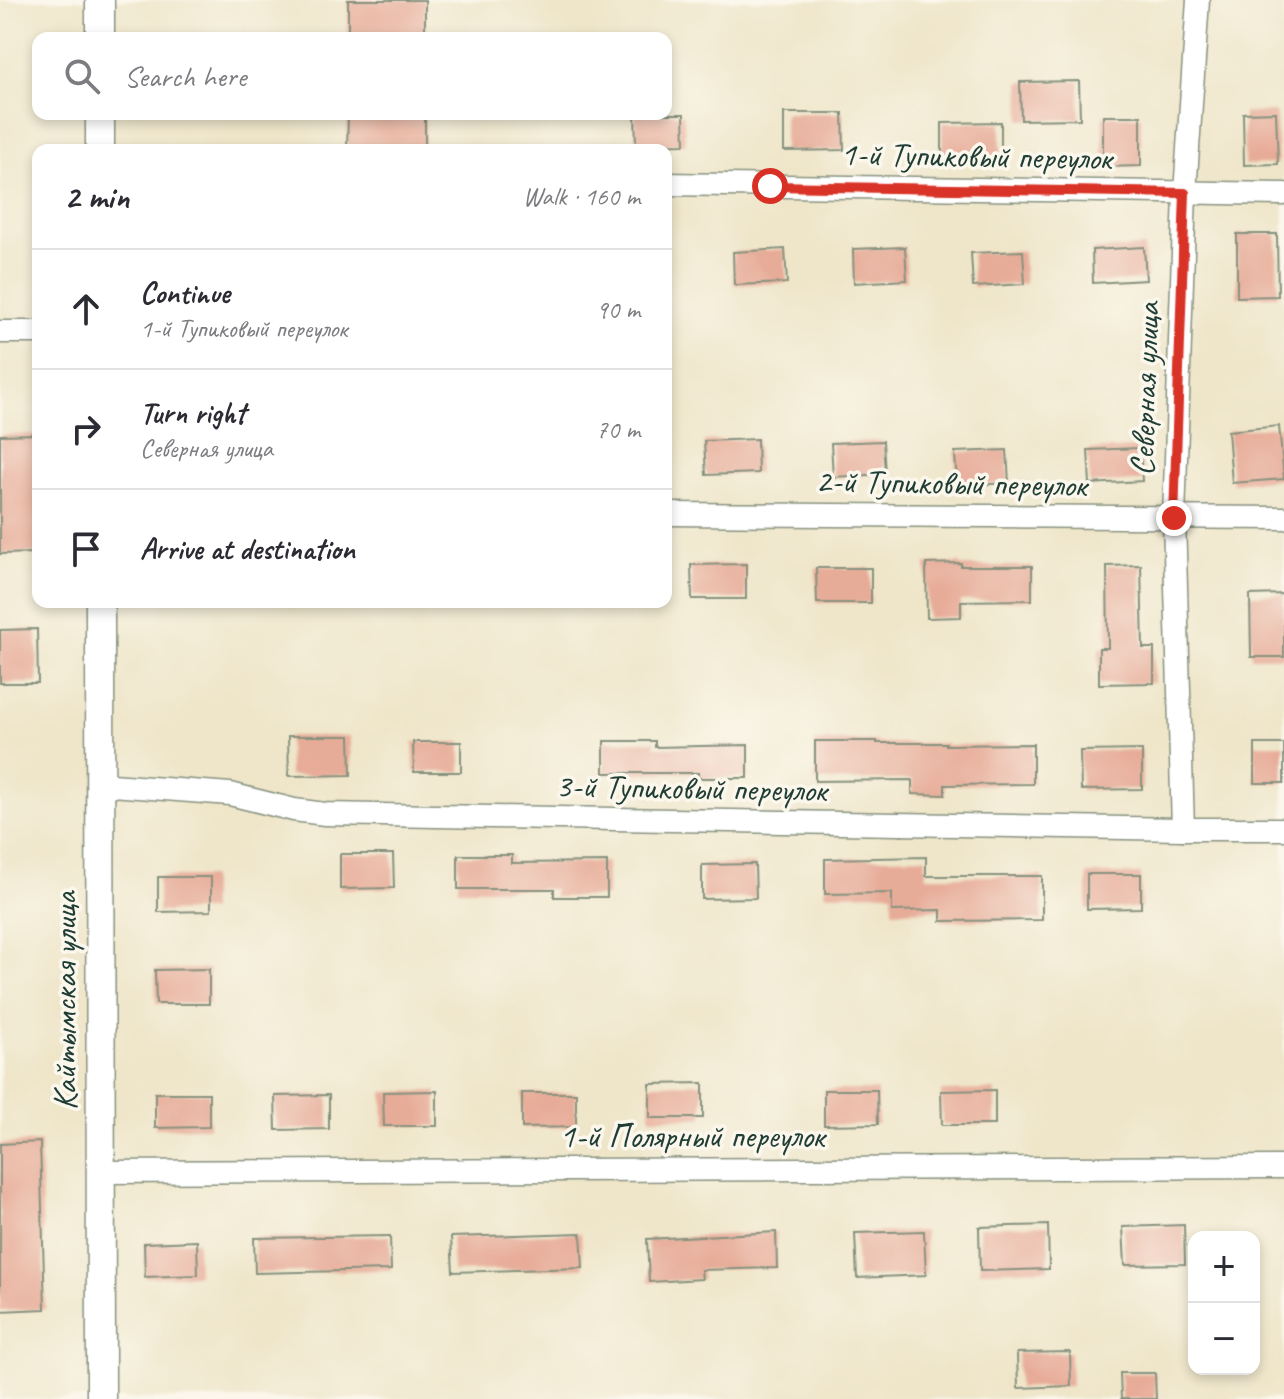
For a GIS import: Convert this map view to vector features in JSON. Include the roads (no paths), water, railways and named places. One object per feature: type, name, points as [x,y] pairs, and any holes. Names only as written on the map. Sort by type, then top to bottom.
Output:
[{"type":"street","points":[[100,0],[100,32]]},
{"type":"street","name":"Северная улица","points":[[1183,829],[1174,518],[1185,193],[1198,0]]},
{"type":"street","points":[[100,120],[100,144]]},
{"type":"street","name":"1-й Тупиковый переулок","points":[[672,184],[1284,194]]},
{"type":"street","points":[[0,332],[32,332]]},
{"type":"street","name":"2-й Тупиковый переулок","points":[[672,514],[1284,518]]},
{"type":"street","name":"Кайтымская улица","points":[[100,608],[101,1399]]},
{"type":"street","name":"3-й Тупиковый переулок","points":[[99,784],[230,794],[294,810],[325,814],[1284,829]]},
{"type":"street","name":"1-й Полярный переулок","points":[[101,1172],[1284,1167]]}]
